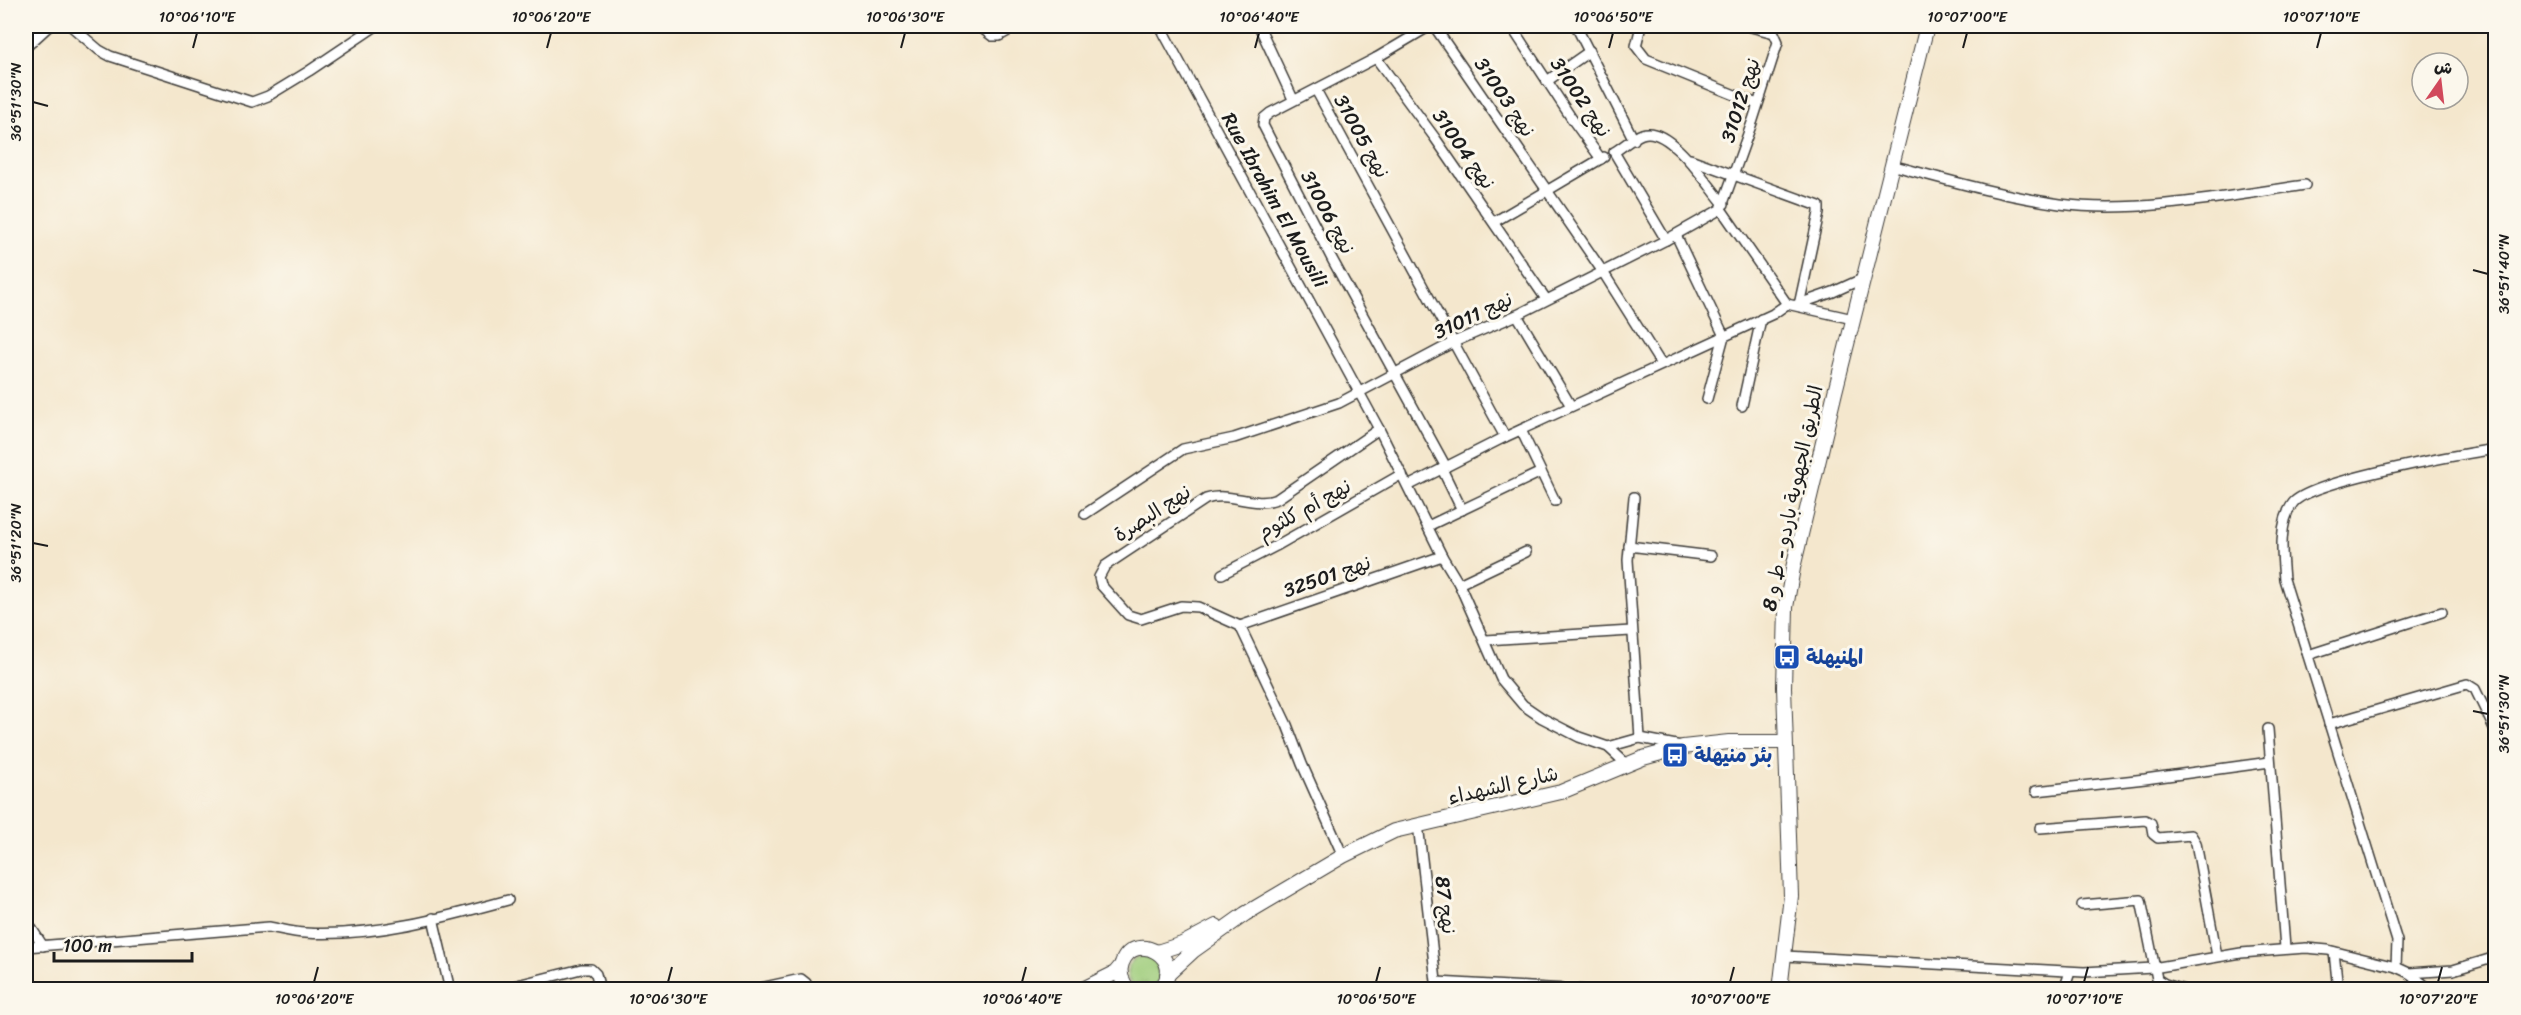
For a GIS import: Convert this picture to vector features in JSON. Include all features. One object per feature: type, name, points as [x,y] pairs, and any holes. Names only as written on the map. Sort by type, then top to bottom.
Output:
[{"type":"main road","name":"الطريق الجهوية باردو - ط و 8","points":[[1780,990],[1791,896],[1785,742],[1786,607],[1815,472],[1927,26]]},
{"type":"main road","name":"شارع الشهداء","points":[[1245,914],[1377,838],[1418,824],[1561,792],[1663,752],[1683,747],[1729,742],[1785,742]]},
{"type":"main road","points":[[1157,952],[1191,939],[1236,915],[1245,914]]},
{"type":"main road","points":[[1159,990],[1167,975],[1193,951],[1245,914]]},
{"type":"main road","points":[[1082,990],[1115,973],[1128,953],[1143,947],[1157,952],[1166,962],[1167,975]]},
{"type":"main road","points":[[1120,967],[1123,983],[1128,990]]},
{"type":"street","points":[[29,44],[33,26]]},
{"type":"street","points":[[29,44],[49,26]]},
{"type":"street","points":[[71,26],[99,50],[110,56],[252,102],[259,101],[284,86],[376,26]]},
{"type":"street","points":[[979,26],[992,36],[999,36],[1017,26]]},
{"type":"street","name":"Rue Ibrahim El Mousili","points":[[1160,26],[1379,429],[1442,556],[1459,584],[1486,640],[1501,679],[1523,705],[1542,718],[1571,733],[1608,747]]},
{"type":"street","points":[[1259,26],[1293,99]]},
{"type":"street","name":"نهج 31005","points":[[1430,26],[1316,90],[1505,437]]},
{"type":"street","name":"نهج 31003","points":[[1434,26],[1603,272],[1660,364]]},
{"type":"street","points":[[1576,26],[1634,140]]},
{"type":"street","points":[[1641,26],[1636,46],[1646,59],[1757,104]]},
{"type":"street","name":"نهج 31012","points":[[1723,206],[1778,42],[1774,33],[1747,26]]},
{"type":"street","name":"نهج 31002","points":[[1516,27],[1547,81],[1601,159]]},
{"type":"street","points":[[1547,81],[1590,51]]},
{"type":"street","name":"نهج 31004","points":[[1376,58],[1401,90],[1546,299]]},
{"type":"street","name":"نهج 31006","points":[[1316,90],[1293,99],[1265,116],[1264,130],[1396,372]]},
{"type":"street","points":[[1494,222],[1641,134],[1659,136],[1690,159],[1818,207],[1819,213],[1792,305]]},
{"type":"street","points":[[1614,152],[1666,240]]},
{"type":"street","points":[[1690,159],[1792,305],[1853,319]]},
{"type":"street","points":[[1891,165],[1992,191],[2061,204],[2095,206],[2144,205],[2222,197],[2305,184]]},
{"type":"street","name":"نهج 31011","points":[[1085,514],[1183,449],[1202,444],[1212,445],[1339,403],[1454,342],[1517,315],[1676,235],[1723,206]]},
{"type":"street","points":[[1676,235],[1724,336],[1707,399]]},
{"type":"street","points":[[1408,486],[1505,437],[1660,364],[1792,305],[1864,278]]},
{"type":"street","points":[[1517,315],[1571,406]]},
{"type":"street","points":[[1742,406],[1761,319]]},
{"type":"street","points":[[1396,372],[1444,468],[1462,510]]},
{"type":"street","name":"نهج البصرة","points":[[1240,626],[1198,607],[1181,606],[1141,619],[1128,615],[1101,585],[1099,577],[1105,566],[1206,499],[1221,497],[1264,502],[1277,499],[1379,429]]},
{"type":"street","points":[[1521,430],[1555,501]]},
{"type":"street","points":[[2396,967],[2397,941],[2284,579],[2282,555],[2285,524],[2291,506],[2298,498],[2319,488],[2390,470],[2496,449]]},
{"type":"street","points":[[1428,526],[1541,472]]},
{"type":"street","name":"نهج أم كلثوم","points":[[1221,574],[1276,546],[1402,474]]},
{"type":"street","points":[[1634,497],[1629,546],[1631,631],[1640,738]]},
{"type":"street","points":[[1629,546],[1711,556]]},
{"type":"street","points":[[1459,584],[1526,552]]},
{"type":"street","name":"نهج 32501","points":[[1240,626],[1442,556]]},
{"type":"street","points":[[2308,655],[2442,612]]},
{"type":"street","points":[[1240,626],[1287,725],[1343,856]]},
{"type":"street","points":[[1486,640],[1631,631]]},
{"type":"street","points":[[2330,724],[2467,684],[2475,689],[2496,732]]},
{"type":"street","points":[[2268,729],[2285,948]]},
{"type":"street","points":[[1608,747],[1640,738],[1683,747]]},
{"type":"street","points":[[1608,747],[1622,760],[1624,767]]},
{"type":"street","points":[[2036,791],[2270,762]]},
{"type":"street","points":[[2040,828],[2145,820],[2151,823],[2154,834],[2158,838],[2191,835],[2196,843],[2217,956]]},
{"type":"street","name":"نهج 87","points":[[1418,824],[1437,986]]},
{"type":"street","points":[[26,947],[268,927],[303,933],[375,930],[508,900]]},
{"type":"street","points":[[2082,905],[2141,900],[2153,968],[2160,982],[2184,990]]},
{"type":"street","points":[[434,918],[450,990]]},
{"type":"street","points":[[26,920],[43,945]]},
{"type":"street","points":[[1785,956],[2070,972],[2153,968],[2217,956],[2285,948],[2306,948],[2334,952],[2396,967],[2409,973],[2431,990]]},
{"type":"street","points":[[2334,952],[2338,990]]},
{"type":"street","points":[[2409,973],[2441,971],[2495,958]]},
{"type":"street","points":[[498,990],[582,969],[591,969],[596,974],[600,990]]},
{"type":"street","points":[[2064,990],[2070,972]]},
{"type":"street","points":[[751,990],[801,979],[806,983],[808,990]]},
{"type":"street","points":[[1437,986],[1585,990]]},
{"type":"green space","points":[[1144,956],[1156,961],[1161,973],[1156,985],[1144,990],[1132,985],[1127,973],[1132,961]]},
{"type":"place","name":"المنيهلة","points":[[1787,657]]},
{"type":"place","name":"بئر منيهلة","points":[[1675,755]]}]
